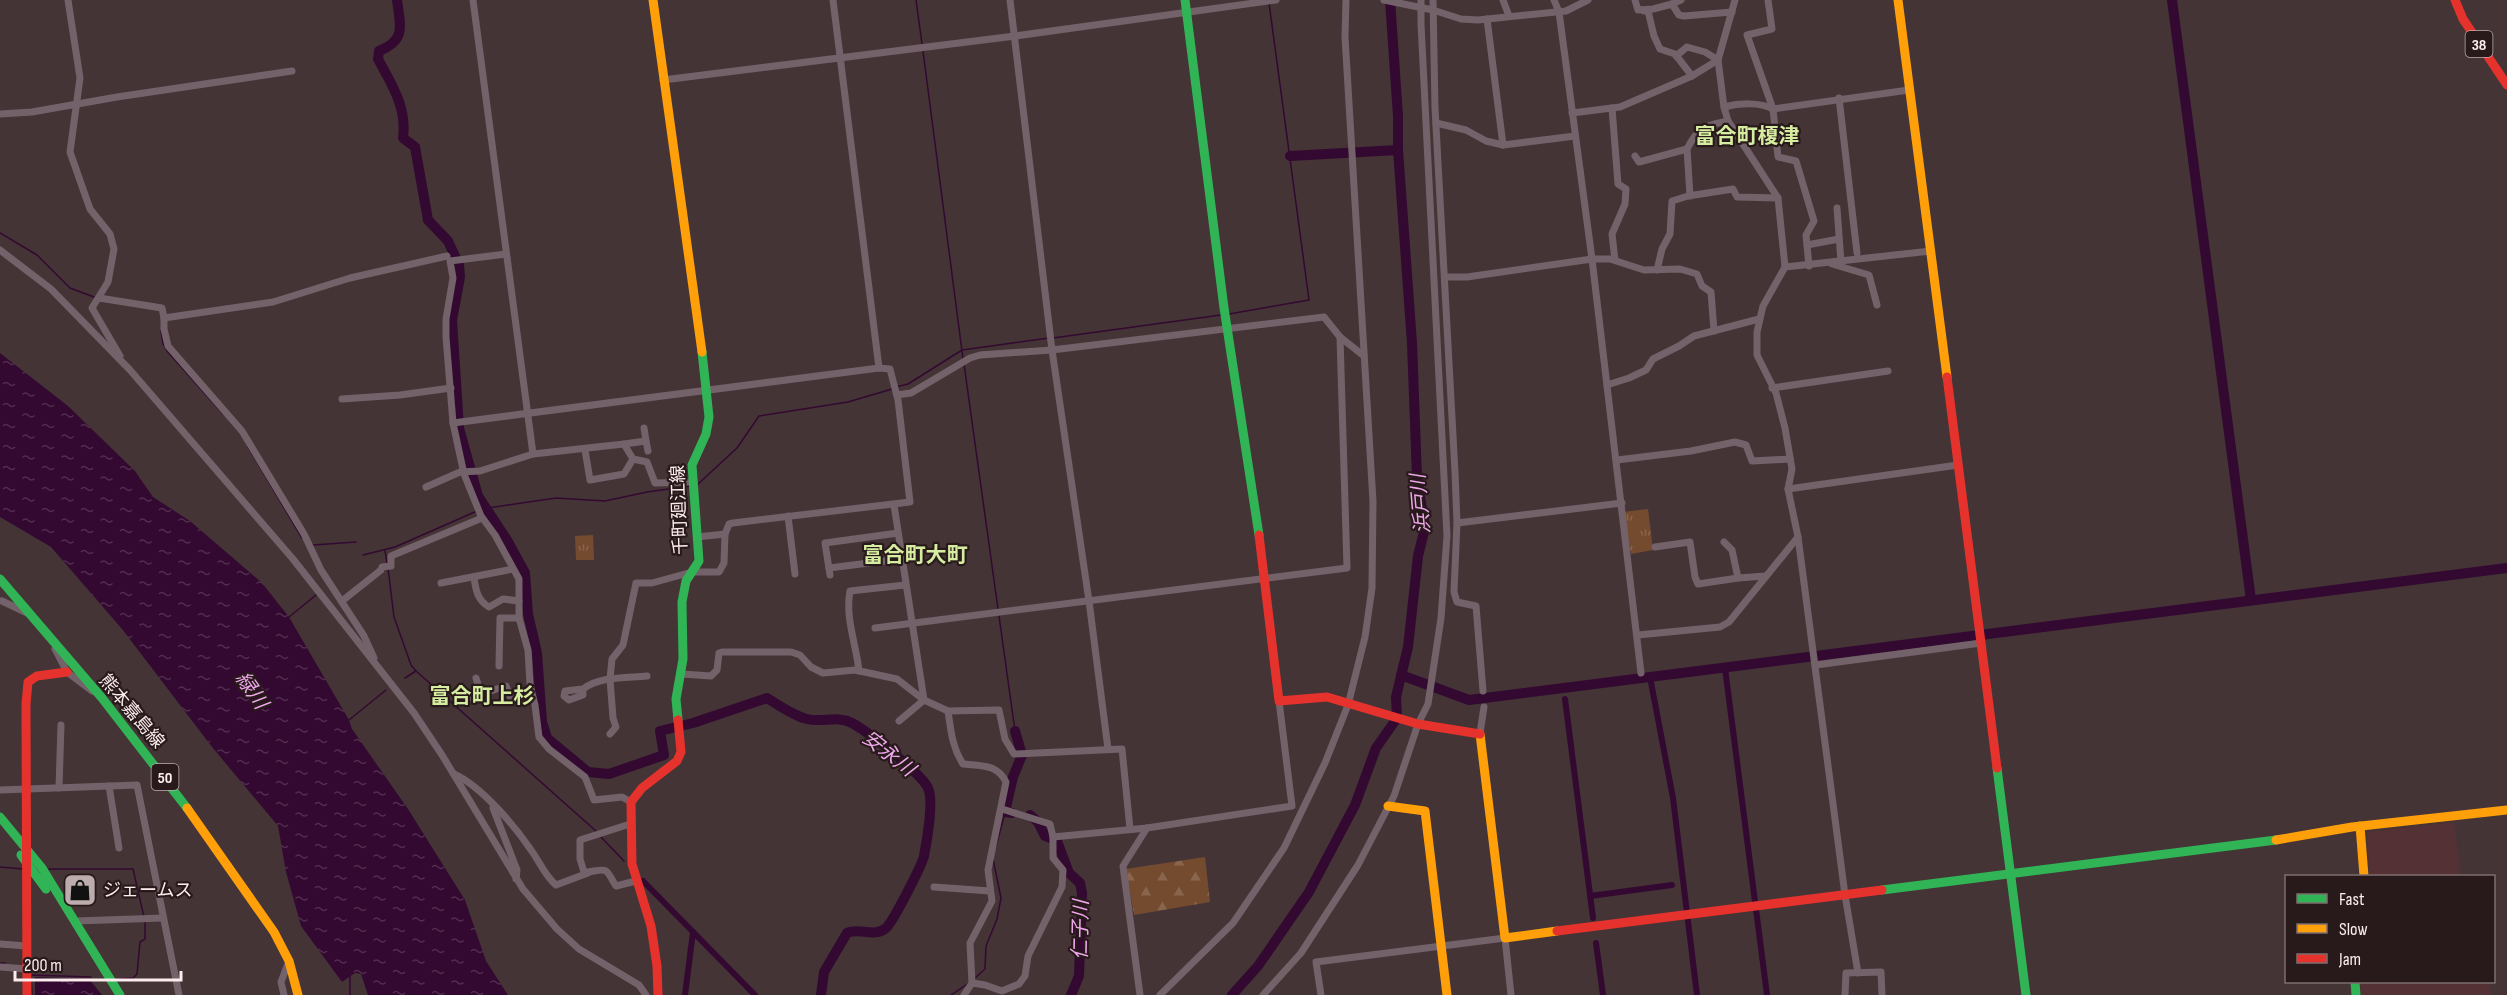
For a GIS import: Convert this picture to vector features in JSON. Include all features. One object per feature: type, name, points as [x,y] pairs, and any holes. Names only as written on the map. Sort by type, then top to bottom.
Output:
[{"type":"main road","name":"千町廻江線","points":[[631,802],[642,788],[678,761],[681,752],[676,699],[682,674],[682,602],[686,581],[699,561],[692,482],[693,459],[707,433],[709,420],[707,390],[653,0]]},
{"type":"main road","points":[[1185,0],[1224,309],[1264,578],[1279,700],[1321,696],[1418,724],[1480,733],[1505,938],[2275,840],[2360,826],[2507,810]]},
{"type":"main road","points":[[1898,0],[2026,995]]},
{"type":"main road","name":"38","points":[[2455,0],[2463,19],[2507,86]]},
{"type":"main road","name":"熊本嘉島線","points":[[0,579],[102,698],[170,784],[257,905],[289,961],[298,995]]},
{"type":"main road","points":[[27,995],[25,789],[28,682],[37,676],[67,672]]},
{"type":"main road","points":[[631,802],[632,864],[651,926],[657,966],[658,995]]},
{"type":"main road","points":[[1388,806],[1425,811],[1443,946],[1447,995]]},
{"type":"main road","points":[[0,818],[25,846],[76,921],[120,995]]},
{"type":"main road","points":[[2360,826],[2364,875]]},
{"type":"main road","points":[[0,828],[53,899],[111,995]]},
{"type":"street","points":[[68,0],[80,78],[70,152],[75,172],[90,209],[110,234],[114,249],[108,282],[92,308],[130,370]]},
{"type":"street","points":[[473,0],[533,454]]},
{"type":"street","points":[[833,0],[879,368]]},
{"type":"street","points":[[1010,0],[1051,347],[1089,601],[1108,748]]},
{"type":"street","points":[[663,80],[1015,36],[1276,0]]},
{"type":"street","points":[[1160,995],[1233,924],[1284,848],[1325,763],[1348,705],[1362,649],[1372,588],[1373,501],[1345,37],[1346,0]]},
{"type":"street","points":[[1384,0],[1421,4],[1461,19],[1478,20],[1559,12],[1576,7],[1588,0]]},
{"type":"street","points":[[1433,0],[1436,123],[1446,277],[1457,523],[1454,592],[1457,602],[1476,606],[1483,691]]},
{"type":"street","points":[[1503,0],[1509,16]]},
{"type":"street","points":[[1554,0],[1559,12],[1592,259],[1641,673]]},
{"type":"street","points":[[1635,0],[1638,10]]},
{"type":"street","points":[[1638,10],[1672,4],[1681,0]]},
{"type":"street","points":[[1735,0],[1718,60],[1728,121],[1779,198],[1785,267],[1769,292],[1759,319],[1757,355],[1781,410],[1792,469],[1788,489],[1798,537],[1845,895],[1858,972]]},
{"type":"street","points":[[1768,0],[1772,29],[1747,35],[1773,109],[1778,157],[1796,161],[1814,220],[1806,235],[1809,266]]},
{"type":"street","points":[[1263,995],[1301,953],[1358,865],[1394,796],[1418,724],[1428,704],[1435,661],[1446,576],[1447,536],[1421,4]]},
{"type":"street","points":[[1672,4],[1679,15],[1684,16],[1732,12]]},
{"type":"street","points":[[1638,10],[1648,11],[1654,36],[1660,49],[1676,56],[1692,76]]},
{"type":"street","points":[[1487,18],[1503,145]]},
{"type":"street","points":[[1676,56],[1688,47],[1705,52],[1718,60]]},
{"type":"street","points":[[1572,113],[1612,108],[1647,97],[1674,82],[1692,76],[1718,60]]},
{"type":"street","points":[[0,114],[32,112],[292,71]]},
{"type":"street","points":[[1724,107],[1741,104],[1766,105],[1773,109],[1909,90]]},
{"type":"street","points":[[1839,98],[1857,253]]},
{"type":"street","points":[[1612,108],[1618,184],[1626,189],[1625,204],[1612,234],[1615,261]]},
{"type":"street","points":[[1690,196],[1687,149],[1694,135],[1703,127],[1728,121]]},
{"type":"street","points":[[1436,123],[1466,130],[1486,141],[1503,145],[1575,135]]},
{"type":"street","points":[[1635,156],[1640,162],[1687,149]]},
{"type":"street","points":[[1657,270],[1662,249],[1670,234],[1672,201],[1733,189],[1737,196],[1779,198]]},
{"type":"street","points":[[1837,208],[1841,262]]},
{"type":"street","points":[[1807,245],[1839,239]]},
{"type":"street","points":[[0,250],[51,289],[130,370],[293,559],[414,713],[454,774],[516,879],[557,929],[579,949],[639,984],[646,995]]},
{"type":"street","points":[[1785,267],[1930,251]]},
{"type":"street","points":[[164,318],[273,302],[350,278],[449,259],[506,254]]},
{"type":"street","points":[[449,259],[453,278],[446,319],[453,423],[464,473],[475,503],[519,579],[519,618],[528,650],[530,685],[539,737],[585,777],[594,800],[622,797],[631,802]]},
{"type":"street","points":[[1446,277],[1467,277],[1592,259],[1615,261],[1644,270],[1680,269],[1697,274],[1702,286],[1711,292],[1714,331]]},
{"type":"street","points":[[1830,263],[1869,275],[1877,305]]},
{"type":"street","points":[[98,299],[141,307],[162,308],[165,346],[242,431],[364,636],[382,672]]},
{"type":"street","points":[[897,395],[911,393],[970,358],[1227,326],[1324,317],[1340,337],[1364,356]]},
{"type":"street","points":[[1607,384],[1646,370],[1653,359],[1694,336],[1759,319]]},
{"type":"street","points":[[875,628],[1347,568],[1340,337]]},
{"type":"street","points":[[453,423],[879,368],[890,369],[897,395],[910,502],[729,524],[725,534],[724,563],[720,572],[692,572],[652,583],[636,583],[623,645],[612,659],[610,679],[613,718],[616,727],[610,734]]},
{"type":"street","points":[[1772,388],[1888,371]]},
{"type":"street","points":[[342,399],[411,394],[451,388]]},
{"type":"street","points":[[644,428],[648,451]]},
{"type":"street","points":[[426,487],[460,472],[499,467],[533,454],[585,450],[646,441]]},
{"type":"street","points":[[1617,459],[1691,451],[1735,442],[1746,445],[1752,461],[1790,459]]},
{"type":"street","points":[[624,444],[633,459],[647,462],[655,483],[692,482]]},
{"type":"street","points":[[585,450],[590,480],[624,474],[633,459]]},
{"type":"street","points":[[1788,489],[1958,465]]},
{"type":"street","points":[[1457,523],[1622,503]]},
{"type":"street","points":[[894,505],[924,700]]},
{"type":"street","points":[[788,516],[795,574]]},
{"type":"street","points":[[342,601],[382,567],[391,566],[391,556],[482,517]]},
{"type":"street","points":[[898,533],[825,543],[829,572],[902,560]]},
{"type":"street","points":[[697,537],[725,534]]},
{"type":"street","points":[[1638,635],[1720,627],[1729,622],[1798,537]]},
{"type":"street","points":[[1655,547],[1690,542],[1698,584],[1766,576]]},
{"type":"street","points":[[1724,542],[1732,550],[1737,578]]},
{"type":"street","points":[[441,583],[513,569]]},
{"type":"street","points":[[474,578],[481,602],[489,607],[503,599],[519,601]]},
{"type":"street","points":[[859,671],[856,646],[848,617],[850,591],[905,585]]},
{"type":"street","points":[[2,602],[29,613]]},
{"type":"street","points":[[499,666],[500,618],[519,618]]},
{"type":"street","points":[[51,640],[67,672],[102,698]]},
{"type":"street","points":[[1815,663],[1980,642]]},
{"type":"street","points":[[682,674],[711,676],[717,670],[719,653],[722,652],[791,652],[800,655],[811,668],[818,671],[859,671],[897,679],[924,700],[948,711],[999,710],[1005,739],[1014,754],[1122,749],[1130,829]]},
{"type":"street","points":[[584,689],[590,684],[610,679],[647,676]]},
{"type":"street","points":[[476,678],[481,694]]},
{"type":"street","points":[[460,701],[506,686],[512,702],[532,695]]},
{"type":"street","points":[[899,721],[924,700]]},
{"type":"street","points":[[1053,837],[1147,828],[1292,806],[1279,700]]},
{"type":"street","points":[[1480,733],[1484,707]]},
{"type":"street","points":[[948,711],[951,739],[955,752],[963,764],[995,768],[1006,782],[1002,809],[993,835],[988,870],[992,901],[970,942],[972,983],[964,995]]},
{"type":"street","points":[[59,788],[61,725]]},
{"type":"street","points":[[454,774],[464,778],[489,801],[527,843],[543,871],[556,885],[602,870],[616,886],[636,881]]},
{"type":"street","points":[[0,789],[137,785],[179,995]]},
{"type":"street","points":[[109,786],[119,848]]},
{"type":"street","points":[[489,801],[517,870],[516,879]]},
{"type":"street","points":[[972,983],[985,985],[1002,992],[1018,984],[1025,976],[1028,956],[1062,887],[1063,870],[1053,858],[1053,837],[1050,824],[1002,809]]},
{"type":"street","points":[[588,873],[584,872],[578,845],[580,840],[630,824]]},
{"type":"street","points":[[1140,995],[1123,866],[1147,828]]},
{"type":"street","points":[[934,887],[990,891]]},
{"type":"street","points":[[76,921],[163,918]]},
{"type":"street","points":[[1321,995],[1316,962],[1505,938],[1511,995]]},
{"type":"street","points":[[0,944],[27,946]]},
{"type":"street","points":[[284,995],[281,982],[289,961]]},
{"type":"street","points":[[0,967],[27,969]]},
{"type":"street","points":[[1845,995],[1846,973],[1858,972],[1881,972],[1882,995]]},
{"type":"shaded area","points":[[2454,822],[2461,875],[2369,875],[2367,832]]},
{"type":"shaded area","points":[[2360,983],[2489,983],[2491,995],[2361,995]]},
{"type":"green space","points":[[1648,509],[1653,550],[1631,554],[1623,512]]},
{"type":"green space","points":[[593,535],[594,560],[576,560],[575,536]]},
{"type":"green space","points":[[1205,857],[1210,902],[1134,915],[1126,869]]},
{"type":"water","name":"緑川","points":[[0,353],[68,406],[135,471],[153,497],[190,521],[262,583],[289,617],[352,729],[408,809],[465,900],[486,961],[508,995],[368,995],[361,974],[355,973],[342,982],[301,926],[286,872],[278,826],[212,747],[122,629],[51,547],[0,517]]},
{"type":"water","points":[[35,977],[89,979],[102,995],[35,995]]},
{"type":"waterway","name":"安永川","points":[[397,0],[400,31],[394,42],[379,51],[378,59],[401,106],[403,138],[415,147],[428,220],[448,241],[459,265],[460,277],[452,320],[459,428],[478,496],[507,540],[525,573],[528,614],[537,653],[542,722],[547,738],[588,772],[609,774],[664,755],[660,731],[693,723],[767,698],[802,718],[841,720],[852,723],[905,763],[928,788],[930,811],[924,856],[907,893],[895,915],[882,931],[847,933],[824,972],[821,995]]},
{"type":"waterway","points":[[916,0],[922,44]]},
{"type":"waterway","name":"浜戸川","points":[[1232,995],[1258,966],[1309,892],[1355,805],[1376,748],[1397,718],[1396,697],[1408,647],[1418,556],[1425,528],[1417,477],[1412,343],[1390,0]]},
{"type":"waterway","points":[[2172,0],[2251,600]]},
{"type":"waterway","points":[[1229,314],[1309,300],[1269,3]]},
{"type":"waterway","points":[[923,51],[963,359]]},
{"type":"waterway","points":[[1290,156],[1398,150]]},
{"type":"waterway","points":[[0,233],[37,255],[70,288],[94,297]]},
{"type":"waterway","points":[[1053,338],[1221,315]]},
{"type":"waterway","points":[[161,331],[163,344],[167,351],[223,414]]},
{"type":"waterway","points":[[896,387],[908,384],[962,350],[1049,338]]},
{"type":"waterway","points":[[964,364],[998,609]]},
{"type":"waterway","points":[[697,485],[737,448],[759,416],[848,402],[892,389]]},
{"type":"waterway","points":[[248,447],[302,538]]},
{"type":"waterway","points":[[481,509],[556,498],[605,501],[690,486]]},
{"type":"waterway","points":[[363,555],[395,547],[477,511]]},
{"type":"waterway","points":[[313,545],[356,542]]},
{"type":"waterway","points":[[385,551],[387,563]]},
{"type":"waterway","points":[[388,568],[394,617],[411,665],[416,671]]},
{"type":"waterway","points":[[1401,675],[1469,700],[2507,568]]},
{"type":"waterway","points":[[289,617],[316,595]]},
{"type":"waterway","points":[[999,616],[1015,731]]},
{"type":"waterway","points":[[1725,668],[1767,995]]},
{"type":"waterway","points":[[405,678],[416,671],[596,831]]},
{"type":"waterway","points":[[1650,677],[1673,798],[1697,995]]},
{"type":"waterway","points":[[349,720],[386,690]]},
{"type":"waterway","points":[[1565,699],[1593,918]]},
{"type":"waterway","name":"仁子川","points":[[1012,813],[1005,812],[1013,777],[1022,755],[1015,731]]},
{"type":"waterway","points":[[996,846],[1005,813]]},
{"type":"waterway","name":"仁子川","points":[[1030,815],[1038,822],[1045,836],[1057,841],[1069,873],[1080,883],[1082,893],[1079,976],[1071,995]]},
{"type":"waterway","points":[[601,837],[624,861]]},
{"type":"waterway","points":[[975,978],[985,969],[986,946],[997,919],[1001,898],[993,859]]},
{"type":"waterway","points":[[0,867],[23,869]]},
{"type":"waterway","points":[[49,869],[133,869],[144,917]]},
{"type":"waterway","points":[[643,881],[755,995]]},
{"type":"waterway","points":[[1590,896],[1672,885]]},
{"type":"waterway","points":[[120,979],[133,978],[137,974],[140,942],[145,939],[145,921]]},
{"type":"waterway","points":[[685,995],[693,932]]},
{"type":"waterway","points":[[1596,943],[1603,995]]},
{"type":"waterway","points":[[0,963],[5,963]]},
{"type":"waterway","points":[[32,995],[31,975],[91,977]]},
{"type":"waterway","points":[[350,975],[350,995]]},
{"type":"waterway","points":[[951,995],[969,983]]},
{"type":"traffic: fast","points":[[1185,0],[1224,308],[1259,535]]},
{"type":"traffic: fast","points":[[678,720],[676,699],[683,659],[682,602],[686,581],[699,561],[692,465],[706,434],[709,417],[702,352]]},
{"type":"traffic: fast","points":[[0,579],[102,698],[187,808]]},
{"type":"traffic: fast","points":[[1997,768],[2026,995]]},
{"type":"traffic: fast","points":[[0,817],[42,868],[120,995]]},
{"type":"traffic: fast","points":[[1882,890],[2276,840]]},
{"type":"traffic: fast","points":[[21,855],[46,889]]},
{"type":"traffic: fast","points":[[2355,983],[2356,995]]},
{"type":"traffic: slow","points":[[653,0],[702,352]]},
{"type":"traffic: slow","points":[[1898,0],[1947,377]]},
{"type":"traffic: slow","points":[[1480,734],[1505,938],[1557,931]]},
{"type":"traffic: slow","points":[[1388,806],[1425,811],[1447,995]]},
{"type":"traffic: slow","points":[[187,808],[274,932],[289,961],[298,995]]},
{"type":"traffic: slow","points":[[2276,840],[2352,827],[2507,810]]},
{"type":"traffic: slow","points":[[2360,826],[2364,875]]},
{"type":"traffic: jam","points":[[2455,0],[2463,19],[2507,85]]},
{"type":"traffic: jam","points":[[1947,377],[1997,768]]},
{"type":"traffic: jam","points":[[1259,535],[1279,701],[1327,697],[1418,724],[1480,734]]},
{"type":"traffic: jam","points":[[27,995],[26,704],[28,682],[37,676],[67,672]]},
{"type":"traffic: jam","points":[[658,995],[657,966],[651,926],[632,864],[631,802],[642,788],[677,761],[681,752],[678,720]]},
{"type":"traffic: jam","points":[[1557,931],[1882,890]]},
{"type":"place","name":"ジェームス","points":[[80,890]]},
{"type":"district","name":"富合町榎津","points":[[1747,136]]},
{"type":"district","name":"富合町大町","points":[[915,555]]},
{"type":"district","name":"富合町上杉","points":[[482,696]]}]
